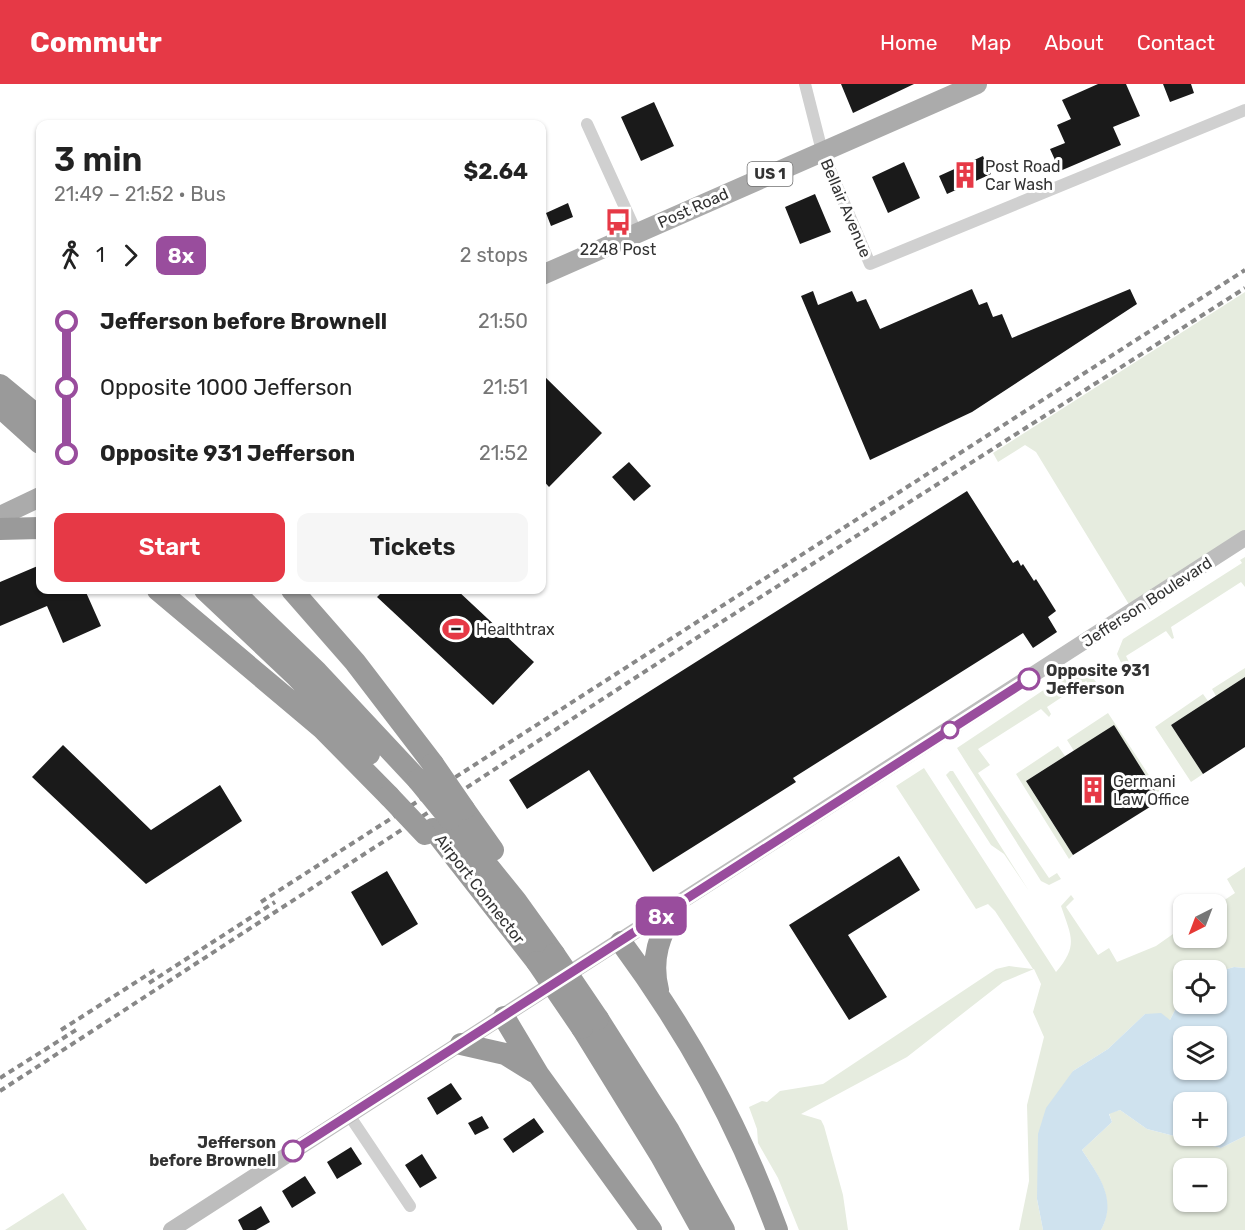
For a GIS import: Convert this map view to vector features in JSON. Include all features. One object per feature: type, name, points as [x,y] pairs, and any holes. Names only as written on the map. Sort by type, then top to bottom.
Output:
[{"type":"highway","points":[[0,375],[36,414]]},
{"type":"highway","points":[[0,385],[36,414]]},
{"type":"highway","points":[[0,407],[36,439]]},
{"type":"highway","points":[[0,529],[36,528]]},
{"type":"highway","points":[[163,594],[315,721],[410,782]]},
{"type":"highway","name":"Airport Connector","points":[[209,594],[410,782]]},
{"type":"highway","name":"Airport Connector","points":[[236,594],[317,672],[443,823],[486,893],[546,953],[590,1023],[669,1131],[724,1230]]},
{"type":"highway","points":[[295,594],[362,671],[410,782],[443,823],[505,868],[546,953]]},
{"type":"highway","points":[[659,995],[655,974],[656,950],[675,907]]},
{"type":"highway","points":[[621,942],[659,995],[726,1106],[755,1170],[777,1230]]},
{"type":"highway","points":[[504,1017],[538,1074],[651,1230]]},
{"type":"highway","name":"Airport Connector","points":[[590,1023],[702,1230]]},
{"type":"highway","points":[[461,1044],[505,1054],[538,1074]]},
{"type":"main road","name":"Post Road","points":[[546,273],[976,84]]},
{"type":"main road","points":[[0,516],[36,499]]},
{"type":"main road","name":"Jefferson Boulevard","points":[[171,1230],[1245,538]]},
{"type":"street","name":"Bellair Avenue","points":[[805,84],[822,151],[870,264],[1245,110]]},
{"type":"street","points":[[587,124],[637,234]]},
{"type":"street","points":[[349,1115],[410,1206]]},
{"type":"shaded area","points":[[1245,292],[1245,538],[1133,611],[1036,452],[1025,445],[998,462],[993,453]]},
{"type":"shaded area","points":[[1245,557],[1245,587],[1241,582],[1171,627],[1174,638],[1172,639],[1166,631],[1126,656],[1130,664],[1124,669],[1117,654],[1123,639],[1242,563],[1240,560]]},
{"type":"shaded area","points":[[1245,668],[1245,677],[1216,696],[1212,689]]},
{"type":"shaded area","points":[[1072,671],[1090,675],[1097,683],[1096,688],[1094,689],[1086,681],[1047,707],[1051,714],[1049,717],[1041,709],[978,749],[990,765],[978,773],[1049,878],[1057,873],[1061,879],[1049,885],[1041,881],[957,748]]},
{"type":"shaded area","points":[[1203,694],[1208,701],[1171,725],[1203,774],[1191,782],[1155,727]]},
{"type":"shaded area","points":[[1108,713],[1164,798],[1161,799],[1114,726],[1074,751],[1067,740]]},
{"type":"shaded area","points":[[1058,746],[1065,756],[1026,781],[1073,855],[1069,859],[1016,774]]},
{"type":"shaded area","points":[[924,768],[1056,972],[1068,955],[1070,947],[1070,933],[1061,906],[1071,895],[1074,899],[1066,907],[1098,955],[1109,948],[1117,962],[1156,946],[1173,934],[1173,948],[1227,948],[1227,898],[1235,893],[1227,879],[1245,867],[1245,968],[1227,969],[1227,960],[1173,960],[1173,1014],[1170,1020],[1145,1014],[1108,1049],[1073,1071],[1037,1199],[1043,1230],[1019,1230],[1029,1181],[1027,1105],[1044,1037],[1033,1012],[1041,984],[1034,969],[1003,982],[907,1057],[801,1114],[821,1120],[824,1126],[843,1195],[848,1230],[799,1230],[778,1178],[758,1143],[757,1129],[749,1107],[762,1101],[767,1102],[780,1091],[823,1084],[996,969],[1009,966],[1033,969],[995,911],[988,904],[976,909],[896,786]]},
{"type":"shaded area","points":[[953,771],[1029,891],[1004,854],[991,845],[946,775]]},
{"type":"shaded area","points":[[1120,1110],[1147,1129],[1173,1136],[1173,1146],[1221,1148],[1245,1136],[1245,1230],[1101,1230],[1107,1208],[1104,1188],[1082,1150],[1112,1122],[1109,1113]]},
{"type":"shaded area","points":[[63,1193],[87,1230],[5,1230]]},
{"type":"water","points":[[1245,968],[1245,1136],[1227,1145],[1227,1092],[1173,1092],[1173,1136],[1147,1129],[1120,1110],[1109,1114],[1112,1122],[1082,1150],[1100,1178],[1107,1198],[1106,1219],[1101,1230],[1043,1230],[1037,1199],[1038,1134],[1046,1108],[1073,1071],[1108,1049],[1145,1014],[1161,1013],[1170,1020],[1173,1014],[1227,1014],[1227,969]]},
{"type":"building","points":[[841,84],[914,84],[853,113]]},
{"type":"building","points":[[1098,84],[1126,84],[1140,116],[1113,127],[1121,145],[1060,171],[1050,149],[1065,143],[1057,125],[1071,119],[1062,100]]},
{"type":"building","points":[[1163,84],[1191,84],[1194,93],[1170,102]]},
{"type":"building","points":[[654,102],[674,146],[641,161],[621,117]]},
{"type":"building","name":"Post Road Car Wash","points":[[983,156],[991,174],[947,194],[939,176]]},
{"type":"building","points":[[904,162],[920,198],[888,213],[872,177]]},
{"type":"building","points":[[815,194],[831,232],[800,244],[785,207]]},
{"type":"building","points":[[568,203],[573,217],[551,226],[546,213]]},
{"type":"building","points":[[972,289],[979,305],[987,302],[993,317],[1002,314],[1012,338],[1130,289],[1137,304],[972,412],[870,460],[801,296],[813,291],[818,305],[852,291],[857,302],[866,299],[880,329]]},
{"type":"building","points":[[546,378],[602,433],[549,487],[546,484]]},
{"type":"building","points":[[629,462],[651,486],[634,501],[612,477]]},
{"type":"building","points":[[967,491],[1013,563],[1018,560],[1034,581],[1036,579],[1056,611],[1048,617],[1057,632],[1033,648],[1023,633],[793,778],[796,782],[653,872],[589,770],[527,809],[509,780]]},
{"type":"building","points":[[36,567],[36,594],[87,594],[101,626],[63,643],[47,606],[0,626],[0,582]]},
{"type":"building","name":"Healthtrax","points":[[380,594],[461,594],[534,662],[493,705],[377,597]]},
{"type":"building","points":[[1245,677],[1245,747],[1203,774],[1171,725]]},
{"type":"building","name":"Germani Law Office","points":[[1114,725],[1161,800],[1073,855],[1026,781]]},
{"type":"building","points":[[63,745],[151,830],[220,785],[242,821],[146,884],[32,777]]},
{"type":"building","points":[[899,856],[920,890],[848,935],[887,997],[849,1020],[789,925]]},
{"type":"building","points":[[387,871],[418,924],[382,946],[351,892]]},
{"type":"building","points":[[451,1083],[462,1099],[437,1115],[427,1098]]},
{"type":"building","points":[[482,1116],[489,1128],[475,1135],[468,1123]]},
{"type":"building","points":[[534,1118],[544,1132],[513,1153],[503,1139]]},
{"type":"building","points":[[351,1147],[362,1164],[337,1179],[327,1162]]},
{"type":"building","points":[[422,1154],[437,1178],[420,1188],[405,1165]]},
{"type":"building","points":[[305,1176],[316,1193],[292,1208],[282,1191]]},
{"type":"building","points":[[261,1206],[270,1222],[256,1230],[243,1230],[238,1220]]},
{"type":"railway","points":[[261,902],[1245,270]]},
{"type":"railway","points":[[0,1091],[698,637],[1245,288]]},
{"type":"railway","points":[[149,983],[275,902]]},
{"type":"railway","points":[[61,1030],[155,970]]},
{"type":"railway","points":[[0,1078],[76,1030]]},
{"type":"bus line","name":"8x","points":[[293,1151],[1029,679]]},
{"type":"place","name":"Post Road Car Wash","points":[[965,175]]},
{"type":"place","name":"2248 Post","points":[[618,222]]},
{"type":"place","name":"Healthtrax","points":[[456,629]]},
{"type":"place","name":"Opposite 931 Jefferson","points":[[1029,679]]},
{"type":"place","name":"Germani Law Office","points":[[1093,790]]},
{"type":"place","name":"Jefferson before Brownell","points":[[293,1151]]}]
